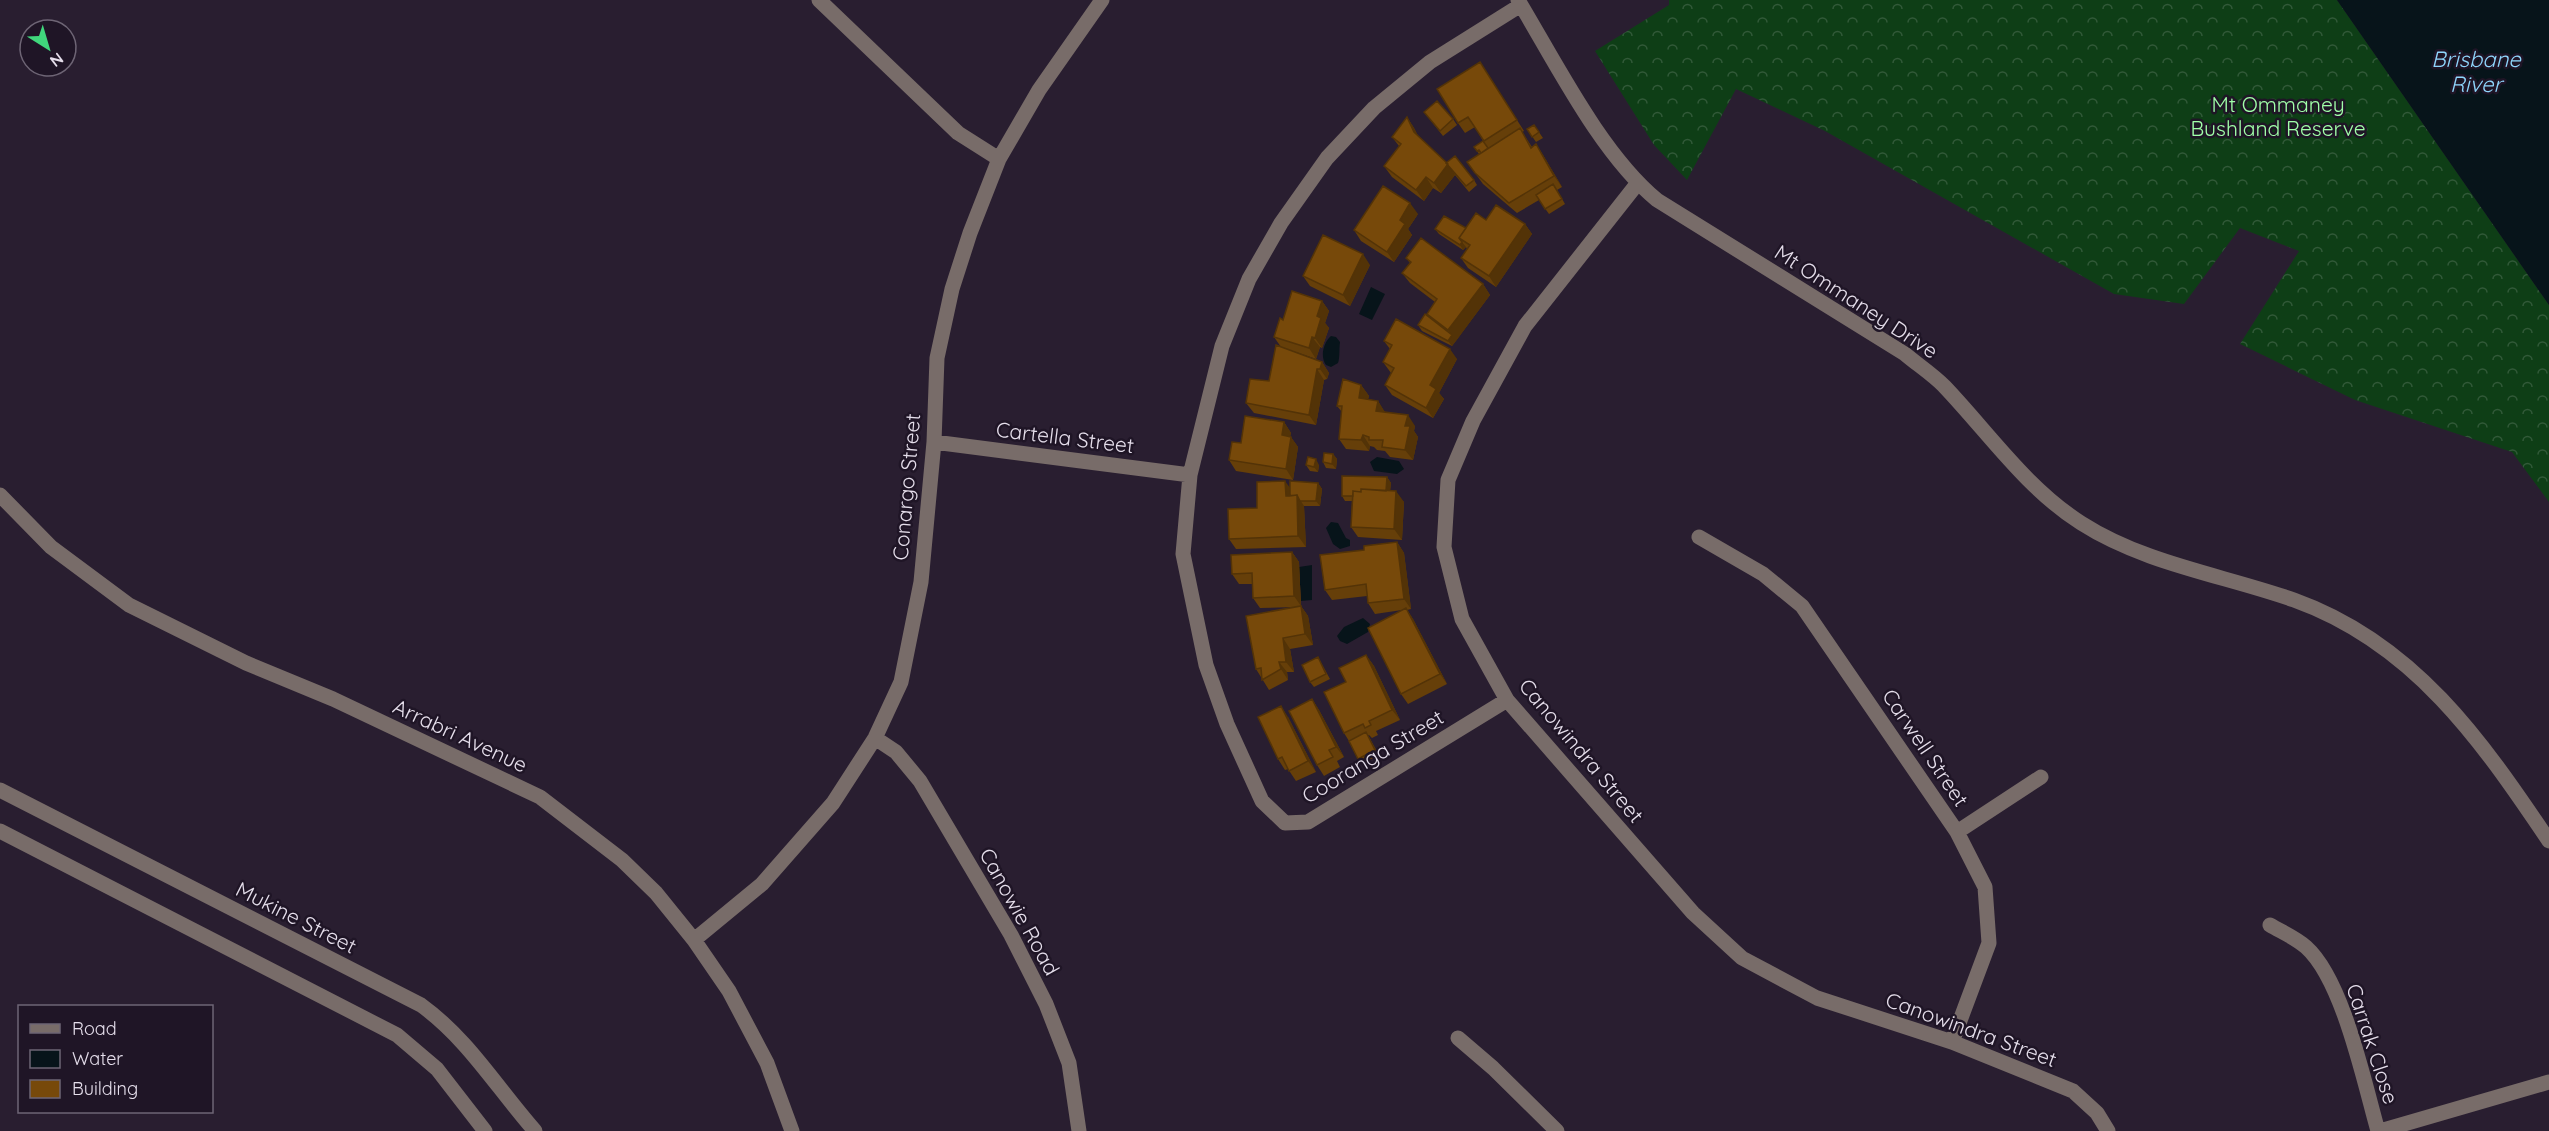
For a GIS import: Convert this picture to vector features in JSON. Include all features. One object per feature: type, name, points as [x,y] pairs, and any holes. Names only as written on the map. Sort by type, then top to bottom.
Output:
[{"type":"street","points":[[819,0],[958,133],[999,159]]},
{"type":"street","name":"Conargo Street","points":[[694,940],[762,884],[833,803],[874,738],[901,682],[921,582],[934,442],[937,358],[952,289],[970,233],[999,159],[1039,90],[1102,0]]},
{"type":"street","name":"Mt Ommaney Drive","points":[[1519,2],[1587,116],[1637,184],[1694,225],[1905,354],[1942,384],[2026,478],[2082,524],[2150,557],[2295,601],[2339,620],[2382,647],[2417,675],[2455,712],[2519,796],[2549,841]]},
{"type":"street","name":"Cooranga Street","points":[[1507,700],[1308,822],[1285,823],[1262,801],[1227,724],[1206,665],[1183,554],[1190,475],[1222,346],[1249,279],[1284,217],[1327,158],[1374,108],[1430,62],[1519,2]]},
{"type":"street","name":"Canowindra Street","points":[[1637,184],[1525,326],[1473,421],[1448,480],[1444,547],[1462,619],[1507,700],[1693,913],[1742,958],[1817,998],[1952,1042],[2073,1091],[2097,1113],[2109,1131]]},
{"type":"street","name":"Cartella Street","points":[[934,442],[1190,475]]},
{"type":"street","name":"Arrabri Avenue","points":[[0,495],[51,547],[129,605],[246,663],[333,699],[540,797],[622,860],[656,893],[694,940],[729,991],[767,1063],[792,1131]]},
{"type":"street","name":"Carwell Street","points":[[1700,537],[1762,574],[1802,606],[1957,832],[1985,887],[1989,943],[1952,1042]]},
{"type":"street","name":"Canowie Road","points":[[874,738],[896,752],[920,782],[1011,936],[1046,1004],[1069,1063],[1079,1131]]},
{"type":"street","points":[[1957,832],[2041,777]]},
{"type":"street","name":"Mukine Street","points":[[0,790],[421,1005],[465,1044],[535,1131]]},
{"type":"street","points":[[0,831],[397,1035],[437,1069],[485,1131]]},
{"type":"street","name":"Carrak Close","points":[[2270,925],[2306,947],[2327,974],[2341,1007],[2379,1131]]},
{"type":"street","points":[[1458,1038],[1493,1068],[1557,1131]]},
{"type":"street","points":[[2379,1131],[2549,1082]]},
{"type":"green space","name":"Mt Ommaney Bushland Reserve","points":[[1669,0],[2337,0],[2549,305],[2549,502],[2512,452],[2355,400],[2240,344],[2299,251],[2240,228],[2184,304],[2114,294],[1825,131],[1736,89],[1687,180],[1654,145],[1595,51],[1669,5]]},
{"type":"water","name":"Brisbane River","points":[[2337,0],[2549,0],[2549,305]]},
{"type":"water","points":[[1371,287],[1385,294],[1372,320],[1359,314]]},
{"type":"water","points":[[1331,336],[1336,337],[1340,342],[1338,363],[1331,367],[1324,362],[1323,350]]},
{"type":"water","points":[[1377,457],[1399,461],[1404,469],[1397,474],[1374,471],[1370,462]]},
{"type":"water","points":[[1331,522],[1338,523],[1346,538],[1350,540],[1350,546],[1340,549],[1333,544],[1326,528]]},
{"type":"water","points":[[1312,565],[1312,600],[1301,601],[1299,567]]},
{"type":"water","points":[[1363,618],[1370,624],[1368,632],[1347,644],[1340,641],[1337,636],[1344,627]]},
{"type":"building","points":[[1480,62],[1517,120],[1484,141],[1468,117],[1458,123],[1437,89]]},
{"type":"building","points":[[1437,101],[1453,119],[1440,131],[1424,112]]},
{"type":"building","points":[[1407,117],[1414,132],[1448,164],[1434,183],[1426,177],[1416,190],[1384,166],[1401,144],[1392,137]]},
{"type":"building","points":[[1534,125],[1539,132],[1532,137],[1527,129]]},
{"type":"building","points":[[1520,128],[1531,148],[1536,144],[1554,176],[1509,203],[1475,173],[1467,162]]},
{"type":"building","points":[[1483,141],[1488,148],[1481,153],[1474,147]]},
{"type":"building","points":[[1455,156],[1474,180],[1466,186],[1446,163]]},
{"type":"building","points":[[1553,184],[1562,199],[1545,209],[1536,195]]},
{"type":"building","points":[[1383,186],[1410,203],[1400,220],[1405,224],[1387,252],[1354,230]]},
{"type":"building","points":[[1496,205],[1525,224],[1489,276],[1461,258],[1470,245],[1459,238],[1476,213],[1486,220]]},
{"type":"building","points":[[1444,216],[1466,228],[1459,238],[1462,242],[1460,245],[1435,229]]},
{"type":"building","points":[[1323,235],[1363,254],[1343,295],[1303,276]]},
{"type":"building","points":[[1421,238],[1483,284],[1448,330],[1427,314],[1437,299],[1402,273],[1411,262],[1406,258]]},
{"type":"building","points":[[1292,291],[1322,301],[1317,316],[1321,318],[1315,338],[1312,337],[1309,348],[1274,337],[1280,318],[1283,320]]},
{"type":"building","points":[[1425,314],[1452,335],[1448,341],[1418,325]]},
{"type":"building","points":[[1396,319],[1450,349],[1430,385],[1436,389],[1426,408],[1385,385],[1394,368],[1383,362],[1392,345],[1384,341]]},
{"type":"building","points":[[1276,345],[1322,362],[1320,369],[1317,369],[1309,415],[1246,403],[1250,379],[1269,381]]},
{"type":"building","points":[[1343,379],[1361,385],[1359,398],[1378,401],[1376,411],[1408,415],[1405,426],[1410,426],[1405,450],[1382,447],[1383,440],[1369,440],[1369,437],[1363,435],[1361,440],[1339,439],[1342,406],[1337,406]]},
{"type":"building","points":[[1245,416],[1284,422],[1282,435],[1291,437],[1286,469],[1229,460],[1232,442],[1241,443]]},
{"type":"building","points":[[1324,453],[1333,454],[1332,464],[1323,462]]},
{"type":"building","points":[[1308,457],[1316,459],[1314,467],[1306,465]]},
{"type":"building","points":[[1342,476],[1387,477],[1386,491],[1361,489],[1361,492],[1353,491],[1353,496],[1342,496]]},
{"type":"building","points":[[1285,481],[1286,496],[1297,495],[1298,536],[1229,539],[1228,509],[1257,508],[1257,482]]},
{"type":"building","points":[[1290,481],[1318,483],[1316,501],[1300,501],[1297,495],[1290,496]]},
{"type":"building","points":[[1361,489],[1396,491],[1394,529],[1351,527],[1353,491],[1361,492]]},
{"type":"building","points":[[1397,542],[1404,599],[1368,603],[1366,584],[1325,590],[1320,555],[1364,550],[1364,546]]},
{"type":"building","points":[[1292,552],[1294,596],[1253,598],[1252,573],[1232,574],[1231,555]]},
{"type":"building","points":[[1301,606],[1305,634],[1283,638],[1286,662],[1279,662],[1281,669],[1262,680],[1261,668],[1256,669],[1246,616]]},
{"type":"building","points":[[1406,608],[1440,674],[1401,694],[1368,628]]},
{"type":"building","points":[[1366,655],[1392,710],[1369,721],[1371,725],[1365,728],[1363,724],[1344,733],[1324,692],[1346,682],[1339,668]]},
{"type":"building","points":[[1318,657],[1326,674],[1310,682],[1302,665]]},
{"type":"building","points":[[1312,699],[1336,747],[1329,750],[1333,757],[1317,765],[1289,711]]},
{"type":"building","points":[[1281,706],[1308,761],[1289,771],[1282,757],[1278,759],[1258,717]]},
{"type":"building","points":[[1366,732],[1375,750],[1358,759],[1349,741]]}]
